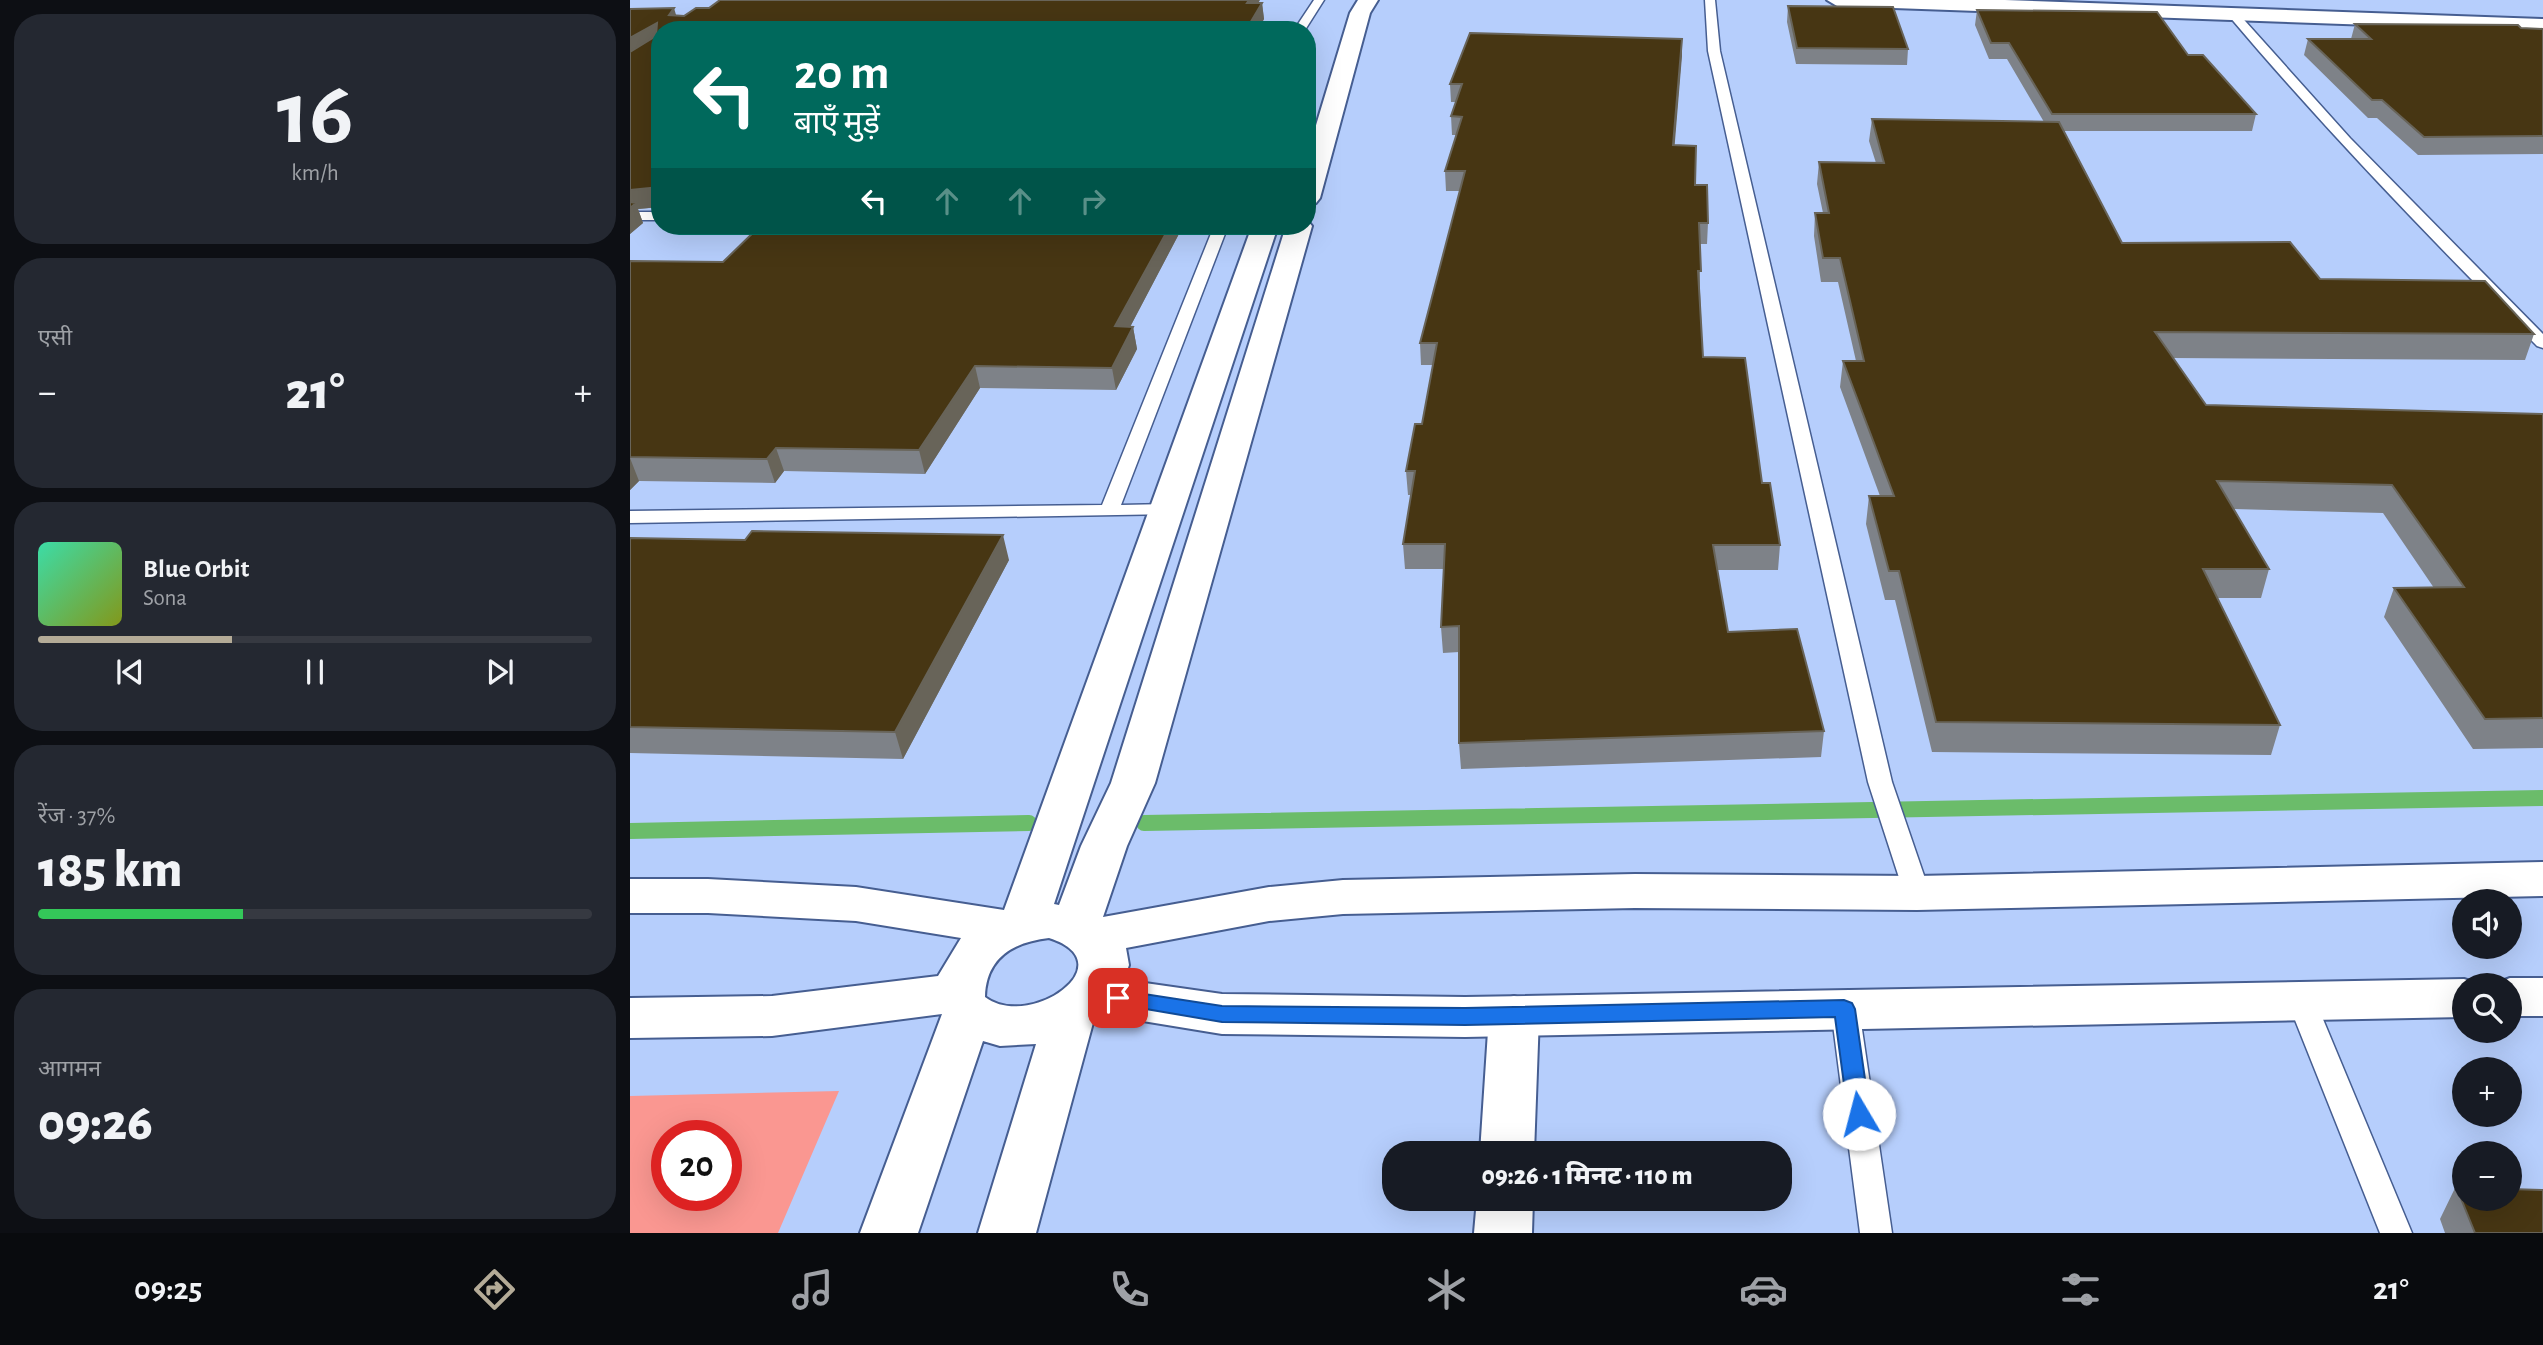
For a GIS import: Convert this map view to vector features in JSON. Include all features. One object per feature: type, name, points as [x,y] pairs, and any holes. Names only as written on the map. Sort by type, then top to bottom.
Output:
[{"type":"main road","points":[[1316,163],[1360,13],[1368,0]]},
{"type":"main road","points":[[1837,0],[2543,25]]},
{"type":"main road","points":[[889,1233],[963,1002],[961,972],[974,952],[1014,926],[1168,510],[1262,235]]},
{"type":"main road","points":[[1085,930],[1104,846],[1133,783],[1296,235]]},
{"type":"main road","points":[[630,896],[708,896],[856,904],[1014,926],[1051,920],[1085,930],[1269,904],[1343,897],[1635,891],[1917,893],[2543,879]]},
{"type":"main road","points":[[1007,1233],[1081,1003],[1104,973],[1105,953],[1085,930]]},
{"type":"main road","points":[[2522,997],[2543,997]]},
{"type":"main road","points":[[630,1018],[772,1016],[963,1002],[987,1024],[1014,1028],[1043,1024],[1081,1003],[1222,1014],[1514,1016],[2452,998]]},
{"type":"main road","points":[[1508,1141],[1514,1016]]},
{"type":"main road","points":[[1503,1233],[1504,1211]]},
{"type":"lane","points":[[1305,21],[1319,0]]},
{"type":"lane","points":[[1710,0],[1714,51],[1880,782],[1917,893]]},
{"type":"lane","points":[[2233,14],[2297,90],[2387,188],[2543,343]]},
{"type":"lane","points":[[630,216],[651,216]]},
{"type":"lane","points":[[1109,511],[1217,235]]},
{"type":"lane","points":[[630,517],[1168,510]]},
{"type":"lane","points":[[2301,1000],[2396,1233]]},
{"type":"lane","points":[[1844,1009],[1876,1233]]},
{"type":"shaded area","points":[[839,1091],[778,1233],[630,1233],[630,1096]]},
{"type":"building","points":[[720,0],[1249,0],[1247,3],[1262,3],[1251,21],[651,21],[651,26],[630,38],[630,9],[674,8],[669,15],[684,16],[696,8],[709,8]]},
{"type":"building","points":[[1788,6],[1893,7],[1908,49],[1797,48]]},
{"type":"building","points":[[1977,10],[2157,12],[2188,55],[2203,55],[2256,114],[2052,114],[2009,43],[1991,43]]},
{"type":"building","points":[[2355,24],[2518,25],[2521,28],[2543,29],[2543,136],[2424,137],[2382,100],[2372,100],[2308,39],[2371,39]]},
{"type":"building","points":[[1470,33],[1682,39],[1673,145],[1696,146],[1695,185],[1707,185],[1708,223],[1699,223],[1701,271],[1698,271],[1703,357],[1745,358],[1762,483],[1770,483],[1780,545],[1713,545],[1728,632],[1797,629],[1824,731],[1459,743],[1459,626],[1441,627],[1445,544],[1403,544],[1415,471],[1406,471],[1415,424],[1422,424],[1437,343],[1420,343],[1465,171],[1445,171],[1462,117],[1451,116],[1462,84],[1450,84]]},
{"type":"building","points":[[651,39],[651,188],[630,190],[630,52]]},
{"type":"building","points":[[1872,119],[2059,122],[2122,243],[2290,242],[2320,279],[2485,281],[2534,334],[2155,332],[2206,405],[2543,414],[2543,718],[2485,719],[2394,588],[2464,587],[2392,485],[2217,481],[2269,569],[2203,569],[2280,725],[1936,722],[1899,571],[1889,571],[1869,496],[1894,496],[1843,361],[1864,361],[1840,258],[1823,258],[1815,213],[1829,213],[1819,162],[1884,163]]},
{"type":"building","points":[[751,235],[1165,235],[1115,326],[1133,327],[1112,368],[975,366],[919,450],[776,448],[767,459],[630,457],[630,261],[723,262]]},
{"type":"building","points":[[752,531],[1003,535],[895,732],[630,727],[630,538],[745,540]]},
{"type":"building","points":[[2522,1189],[2543,1190],[2543,1233],[2475,1233],[2466,1211],[2522,1211]]},
{"type":"waterway","points":[[1144,823],[2543,798]]},
{"type":"waterway","points":[[630,831],[1029,823]]},
{"type":"route","points":[[1118,998],[1222,1014],[1465,1017],[1844,1009],[1859,1114]]}]
